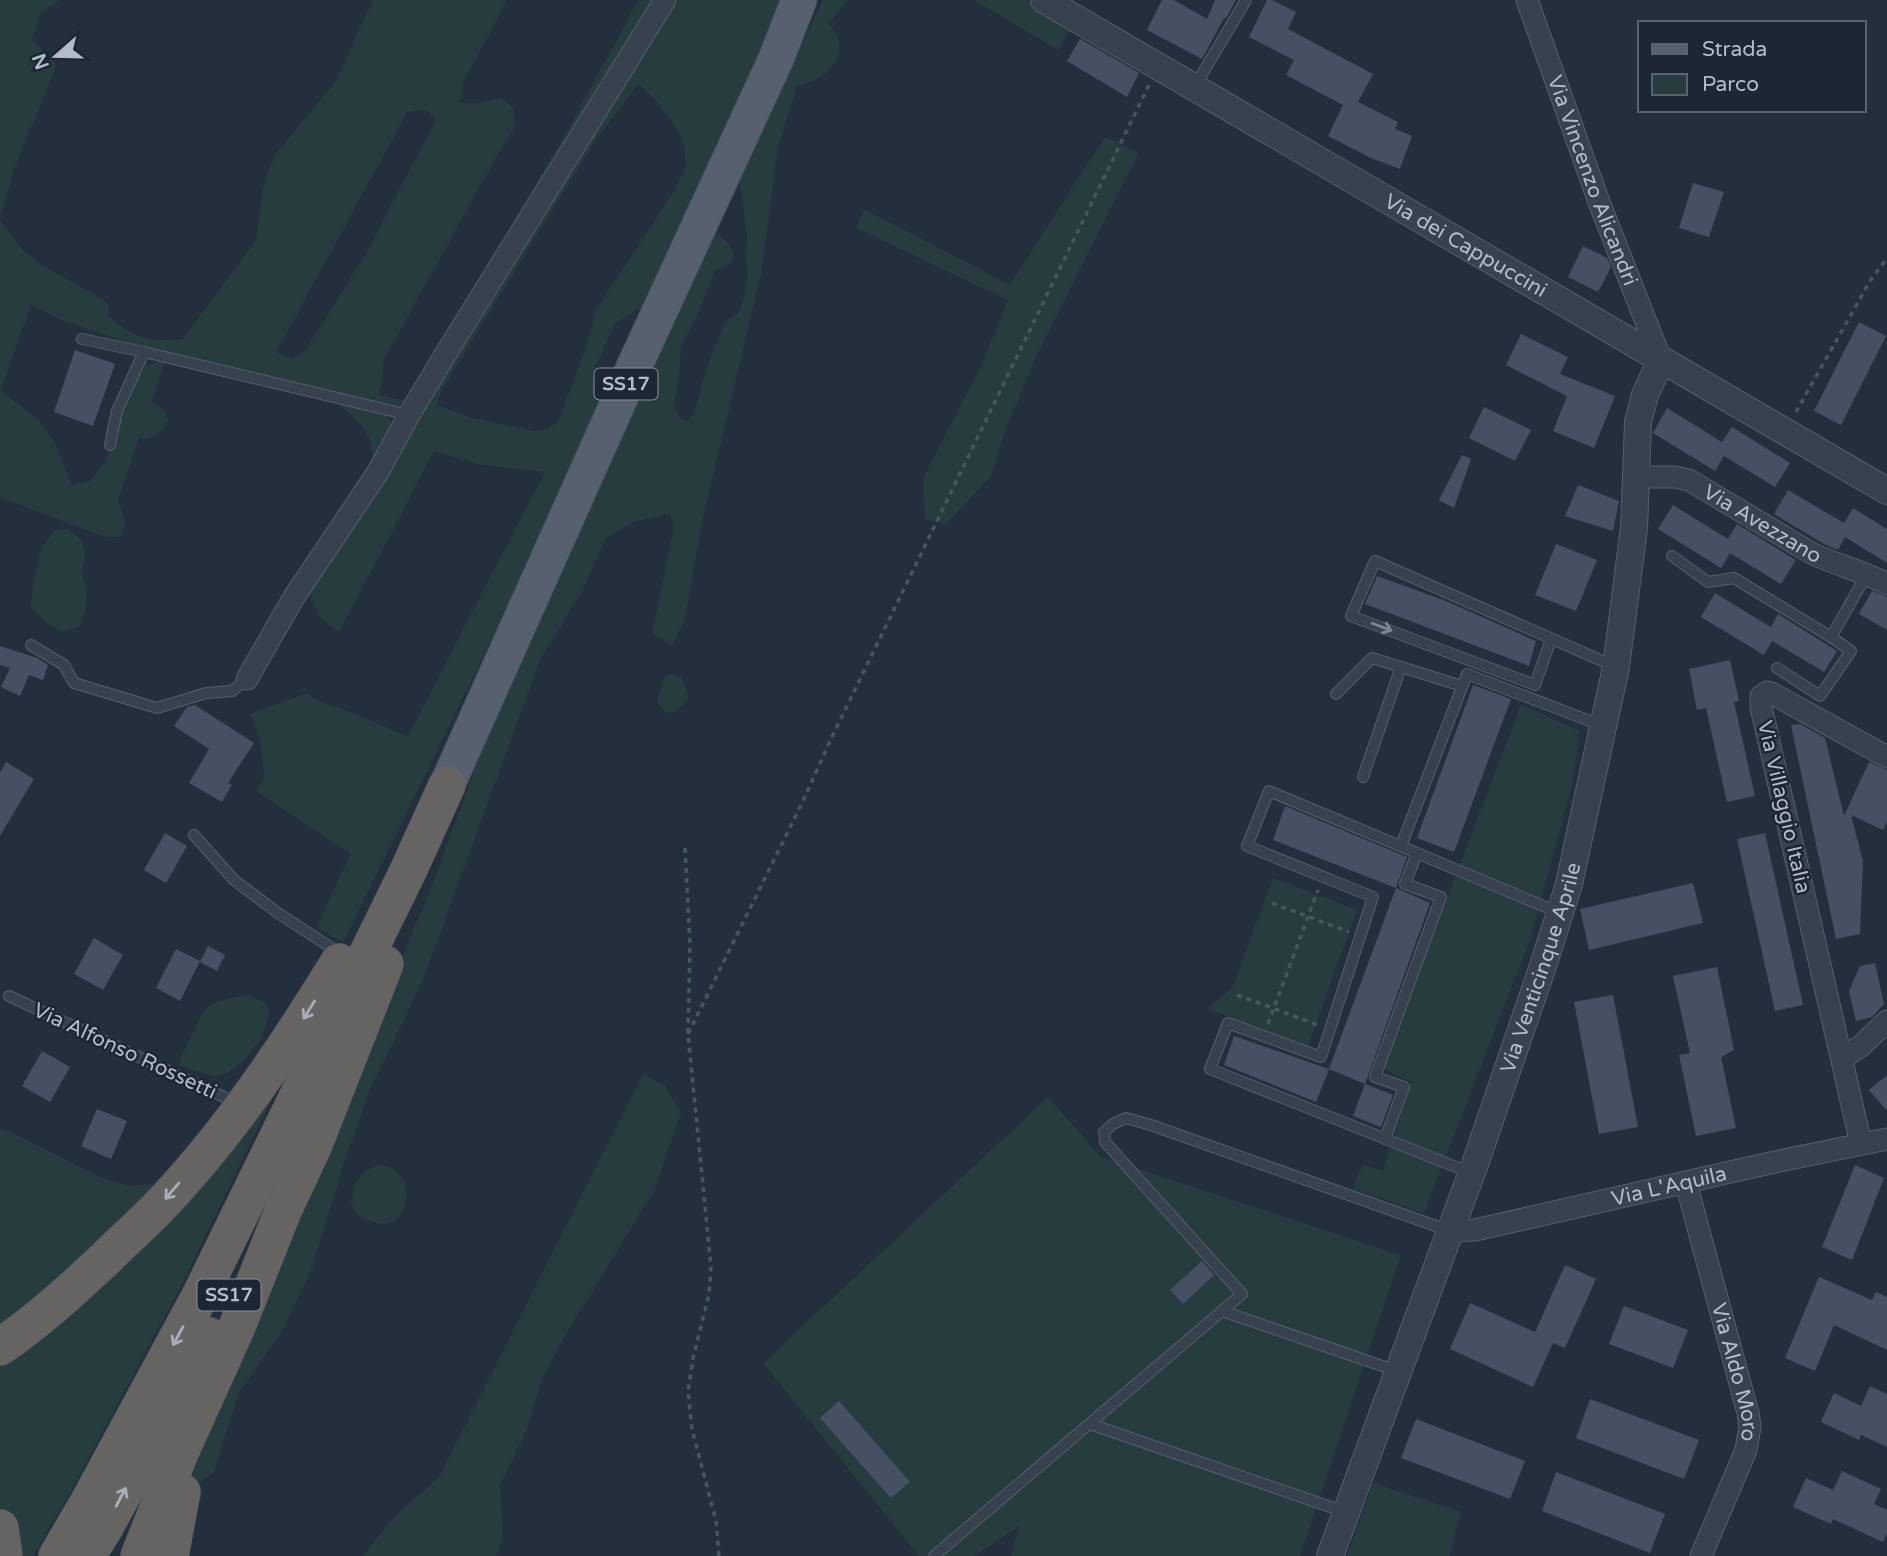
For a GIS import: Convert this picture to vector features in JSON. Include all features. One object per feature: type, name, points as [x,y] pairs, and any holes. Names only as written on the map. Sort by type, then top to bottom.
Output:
[{"type":"highway","name":"SS17","points":[[57,1556],[200,1296],[409,869],[447,785]]},
{"type":"highway","points":[[0,1347],[82,1280],[157,1209],[202,1157],[298,1027],[343,956],[405,846],[447,785]]},
{"type":"highway","points":[[139,1556],[180,1453],[313,1147],[426,863],[447,785]]},
{"type":"highway","name":"SS17","points":[[87,1556],[220,1314],[349,1024],[409,869]]},
{"type":"highway","points":[[170,1556],[182,1493],[208,1391]]},
{"type":"highway","points":[[0,1528],[4,1556]]},
{"type":"main road","name":"SS17","points":[[447,785],[622,393],[776,58],[799,0]]},
{"type":"main road","name":"SS17","points":[[776,58],[812,0]]},
{"type":"street","points":[[247,679],[294,597],[378,472],[409,415],[665,0]]},
{"type":"street","name":"Via dei Cappuccini","points":[[1044,0],[1887,491]]},
{"type":"street","name":"Via Vincenzo Alicandri","points":[[1527,0],[1599,202],[1661,360]]},
{"type":"street","name":"Via Venticinque Aprile","points":[[1330,1556],[1471,1173],[1569,884],[1616,667],[1636,503],[1638,422],[1645,395],[1661,360]]},
{"type":"street","name":"Via Avezzano","points":[[1637,477],[1674,477],[1689,480],[1811,553],[1887,584]]},
{"type":"street","name":"Via Villaggio Italia","points":[[1861,1144],[1761,707],[1762,694],[1773,694],[1887,757]]},
{"type":"street","points":[[1842,1058],[1861,1046],[1887,1021]]},
{"type":"street","name":"Via L'Aquila","points":[[1450,1231],[1475,1230],[1887,1139]]},
{"type":"street","name":"Via Aldo Moro","points":[[1686,1183],[1750,1427],[1746,1450],[1701,1556]]},
{"type":"lane","points":[[1194,88],[1246,0]]},
{"type":"lane","points":[[82,339],[409,415]]},
{"type":"lane","points":[[110,445],[117,411],[144,352]]},
{"type":"lane","points":[[1672,556],[1708,582],[1734,578],[1851,651],[1820,696],[1777,668]]},
{"type":"lane","points":[[1551,639],[1535,685],[1351,616],[1375,561],[1616,667]]},
{"type":"lane","points":[[1831,637],[1867,574]]},
{"type":"lane","points":[[32,645],[64,665],[74,683],[157,708],[206,693],[232,691],[247,679]]},
{"type":"lane","points":[[1336,694],[1372,658],[1462,686]]},
{"type":"lane","points":[[1363,777],[1401,667]]},
{"type":"lane","points":[[1401,846],[1467,674],[1604,726]]},
{"type":"lane","points":[[1471,1173],[1210,1069],[1228,1023],[1321,1057],[1373,897],[1247,846],[1269,791],[1560,913]]},
{"type":"lane","points":[[194,835],[234,880],[343,956]]},
{"type":"lane","points":[[1385,1139],[1404,1087],[1375,1077],[1441,897],[1405,884],[1417,853]]},
{"type":"lane","name":"Via Alfonso Rossetti","points":[[9,996],[242,1105]]},
{"type":"lane","points":[[934,1556],[1242,1294],[1105,1142],[1104,1132],[1114,1124],[1126,1118],[1152,1125],[1450,1231]]},
{"type":"lane","points":[[1222,1311],[1397,1371]]},
{"type":"lane","points":[[1090,1424],[1345,1512]]},
{"type":"path","points":[[688,1034],[1157,67]]},
{"type":"path","points":[[1785,432],[1870,281],[1887,258]]},
{"type":"path","points":[[685,848],[690,946],[688,1034],[711,1267],[709,1294],[688,1391],[692,1429],[716,1521],[719,1556]]},
{"type":"path","points":[[1264,1036],[1322,876]]},
{"type":"path","points":[[1272,904],[1361,936]]},
{"type":"path","points":[[1237,995],[1329,1030]]},
{"type":"green space","points":[[0,0],[61,0],[41,12],[32,40],[57,65],[15,166],[0,217]]},
{"type":"green space","points":[[373,0],[507,0],[464,80],[460,102],[476,103],[501,98],[513,107],[515,126],[384,359],[379,395],[402,400],[409,395],[558,147],[639,0],[656,0],[410,398],[394,409],[171,356],[63,321],[31,304],[1,391],[39,420],[56,445],[72,485],[90,481],[106,461],[136,382],[145,367],[166,359],[151,404],[163,409],[168,421],[156,435],[139,438],[118,499],[126,525],[120,537],[105,537],[0,497],[0,220],[19,246],[37,262],[109,305],[108,315],[125,329],[151,339],[183,339],[256,240],[263,187],[275,155],[336,81]],"holes":[[[407,112],[430,112],[436,120],[365,256],[306,350],[293,358],[276,352]]]},
{"type":"green space","points":[[668,0],[790,0],[651,302],[615,323],[592,374],[602,405],[570,480],[343,942],[316,928],[351,854],[256,791],[264,778],[260,740],[250,714],[307,693],[321,702],[408,736],[545,472],[477,464],[434,451],[339,632],[320,618],[310,595],[308,580]],"holes":[[[638,84],[655,100],[677,129],[684,144],[686,166],[672,194],[595,312],[587,344],[559,420],[548,429],[534,431],[472,418],[437,405],[441,391],[595,141]]]},
{"type":"green space","points":[[823,0],[848,0],[828,24],[840,43],[839,53],[835,63],[819,78],[797,85],[778,148],[761,274],[702,522],[685,619],[672,645],[652,633],[674,528],[670,514],[636,521],[606,538],[583,589],[540,660],[424,977],[368,1094],[311,1272],[282,1331],[238,1394],[214,1472],[189,1491],[212,1401],[430,891],[491,726],[709,230],[724,239],[734,257],[726,266],[716,269],[697,316],[681,345],[674,406],[681,419],[688,421],[694,412],[719,337],[727,321],[739,312],[748,276],[747,235],[739,175]]},
{"type":"green space","points":[[974,0],[1028,0],[1072,26],[1058,50]]},
{"type":"green space","points":[[1105,137],[1139,153],[1037,354],[1005,431],[991,476],[946,524],[925,519],[923,479],[980,368],[1008,300],[856,228],[864,209],[1010,285]]},
{"type":"green space","points":[[334,401],[386,415],[393,424],[374,462],[369,436],[355,418]]},
{"type":"green space","points":[[68,529],[82,540],[85,557],[82,573],[87,593],[86,610],[80,626],[62,632],[44,621],[30,607],[42,547],[55,530]]},
{"type":"green space","points":[[671,673],[681,678],[689,698],[676,711],[668,713],[660,707],[657,700],[664,677]]},
{"type":"green space","points":[[1521,705],[1580,731],[1571,789],[1531,937],[1424,1213],[1353,1189],[1363,1164],[1383,1171],[1411,1082],[1382,1068]]},
{"type":"green space","points":[[1273,878],[1357,910],[1308,1046],[1208,1009],[1233,986]]},
{"type":"green space","points":[[249,996],[265,1002],[270,1012],[261,1039],[246,1058],[228,1073],[213,1076],[178,1065],[206,1009],[221,1001]]},
{"type":"green space","points":[[294,1054],[181,1286],[70,1493],[33,1556],[11,1556],[4,1515],[0,1508],[0,1353]]},
{"type":"green space","points":[[643,1074],[665,1086],[681,1113],[655,1189],[564,1337],[541,1381],[527,1429],[500,1484],[503,1538],[496,1556],[363,1556],[392,1519],[440,1476]]},
{"type":"green space","points":[[1048,1097],[1101,1157],[1401,1255],[1300,1556],[1011,1556],[1020,1525],[975,1556],[919,1556],[763,1363]]},
{"type":"green space","points":[[0,1129],[101,1178],[129,1186],[157,1184],[105,1245],[0,1332]]},
{"type":"green space","points":[[378,1165],[388,1166],[398,1173],[406,1194],[401,1214],[394,1221],[384,1224],[360,1217],[351,1203],[358,1180]]},
{"type":"green space","points":[[1373,1483],[1461,1512],[1450,1556],[1347,1556]]},
{"type":"building","points":[[1162,0],[1174,0],[1207,19],[1215,0],[1236,0],[1202,59],[1147,30]]},
{"type":"building","points":[[1267,0],[1296,12],[1288,29],[1373,74],[1358,102],[1398,122],[1395,129],[1412,136],[1400,169],[1328,136],[1343,105],[1286,75],[1294,60],[1249,37]]},
{"type":"building","points":[[1080,39],[1139,73],[1127,97],[1067,61]]},
{"type":"building","points":[[1693,183],[1724,192],[1709,237],[1679,228]]},
{"type":"building","points":[[1583,246],[1607,258],[1611,267],[1598,292],[1568,277]]},
{"type":"building","points":[[1859,322],[1886,336],[1841,425],[1814,411]]},
{"type":"building","points":[[1521,334],[1568,357],[1560,374],[1615,396],[1594,448],[1553,431],[1567,396],[1506,365]]},
{"type":"building","points":[[75,350],[115,364],[93,426],[54,412]]},
{"type":"building","points":[[1484,407],[1531,430],[1515,461],[1469,438]]},
{"type":"building","points":[[1667,408],[1722,442],[1732,427],[1790,463],[1775,487],[1724,456],[1715,471],[1653,433]]},
{"type":"building","points":[[1462,455],[1471,459],[1454,508],[1439,500]]},
{"type":"building","points":[[1578,485],[1619,501],[1613,531],[1565,516]]},
{"type":"building","points":[[1788,490],[1844,523],[1853,508],[1887,529],[1887,563],[1845,537],[1838,550],[1826,545],[1774,514]]},
{"type":"building","points":[[1673,505],[1728,539],[1737,524],[1796,560],[1781,584],[1730,553],[1721,568],[1658,529]]},
{"type":"building","points":[[1556,544],[1597,560],[1576,611],[1535,595]]},
{"type":"building","points":[[1377,576],[1446,601],[1536,641],[1529,666],[1365,604]]},
{"type":"building","points":[[1872,591],[1887,597],[1887,630],[1859,614]]},
{"type":"building","points":[[1715,593],[1771,627],[1778,614],[1837,651],[1824,672],[1772,641],[1764,655],[1701,617]]},
{"type":"building","points":[[0,646],[37,658],[48,665],[43,680],[29,675],[20,696],[1,687],[10,668],[0,665]]},
{"type":"building","points":[[1730,660],[1739,701],[1734,702],[1755,796],[1727,802],[1706,708],[1697,710],[1689,669]]},
{"type":"building","points":[[1473,685],[1511,699],[1454,852],[1417,838]]},
{"type":"building","points":[[195,705],[254,743],[228,783],[232,785],[222,802],[189,783],[209,749],[174,726],[187,707]]},
{"type":"building","points":[[1800,724],[1825,738],[1844,816],[1869,762],[1887,770],[1887,822],[1883,830],[1851,815],[1863,861],[1860,934],[1836,939],[1791,725]]},
{"type":"building","points":[[6,762],[34,779],[0,836],[0,773]]},
{"type":"building","points":[[1285,806],[1407,857],[1396,888],[1273,840]]},
{"type":"building","points":[[165,833],[187,846],[166,883],[144,870]]},
{"type":"building","points":[[1765,833],[1803,1005],[1775,1011],[1737,839]]},
{"type":"building","points":[[1693,883],[1703,923],[1589,950],[1580,909]]},
{"type":"building","points":[[1396,888],[1430,903],[1365,1084],[1329,1069]]},
{"type":"building","points":[[94,938],[123,955],[103,990],[74,974]]},
{"type":"building","points":[[208,946],[225,955],[217,971],[200,962]]},
{"type":"building","points":[[176,949],[200,961],[180,1001],[156,988]]},
{"type":"building","points":[[1875,963],[1884,1004],[1872,1017],[1856,1021],[1849,991],[1860,966]]},
{"type":"building","points":[[1717,967],[1734,1050],[1721,1057],[1736,1128],[1696,1136],[1679,1055],[1690,1053],[1673,976]]},
{"type":"building","points":[[1613,995],[1638,1127],[1599,1134],[1574,1002]]},
{"type":"building","points":[[1234,1036],[1329,1069],[1316,1102],[1224,1065]]},
{"type":"building","points":[[42,1051],[70,1067],[50,1102],[22,1086]]},
{"type":"building","points":[[1887,1075],[1887,1111],[1869,1090]]},
{"type":"building","points":[[1365,1084],[1393,1095],[1381,1127],[1353,1116]]},
{"type":"building","points":[[97,1109],[127,1121],[111,1159],[81,1146]]},
{"type":"building","points":[[1855,1165],[1884,1178],[1852,1260],[1822,1247]]},
{"type":"building","points":[[1202,1261],[1214,1275],[1183,1304],[1170,1290]]},
{"type":"building","points":[[1565,1265],[1596,1279],[1565,1348],[1553,1343],[1533,1387],[1450,1349],[1470,1303],[1535,1332]]},
{"type":"building","points":[[1819,1277],[1872,1300],[1876,1292],[1887,1297],[1887,1350],[1834,1325],[1815,1371],[1785,1358]]},
{"type":"building","points":[[1624,1306],[1688,1330],[1673,1368],[1609,1344]]},
{"type":"building","points":[[1870,1386],[1887,1394],[1887,1447],[1861,1435],[1859,1440],[1821,1422],[1834,1393],[1861,1406]]},
{"type":"building","points":[[1590,1399],[1699,1440],[1684,1479],[1576,1438]]},
{"type":"building","points":[[839,1401],[910,1482],[891,1498],[820,1418]]},
{"type":"building","points":[[1416,1419],[1525,1461],[1510,1499],[1401,1458]]},
{"type":"building","points":[[1842,1471],[1881,1489],[1874,1504],[1887,1510],[1887,1533],[1883,1542],[1833,1519],[1831,1524],[1793,1507],[1806,1478],[1833,1490]]},
{"type":"building","points":[[1556,1472],[1665,1514],[1650,1553],[1542,1511]]}]
